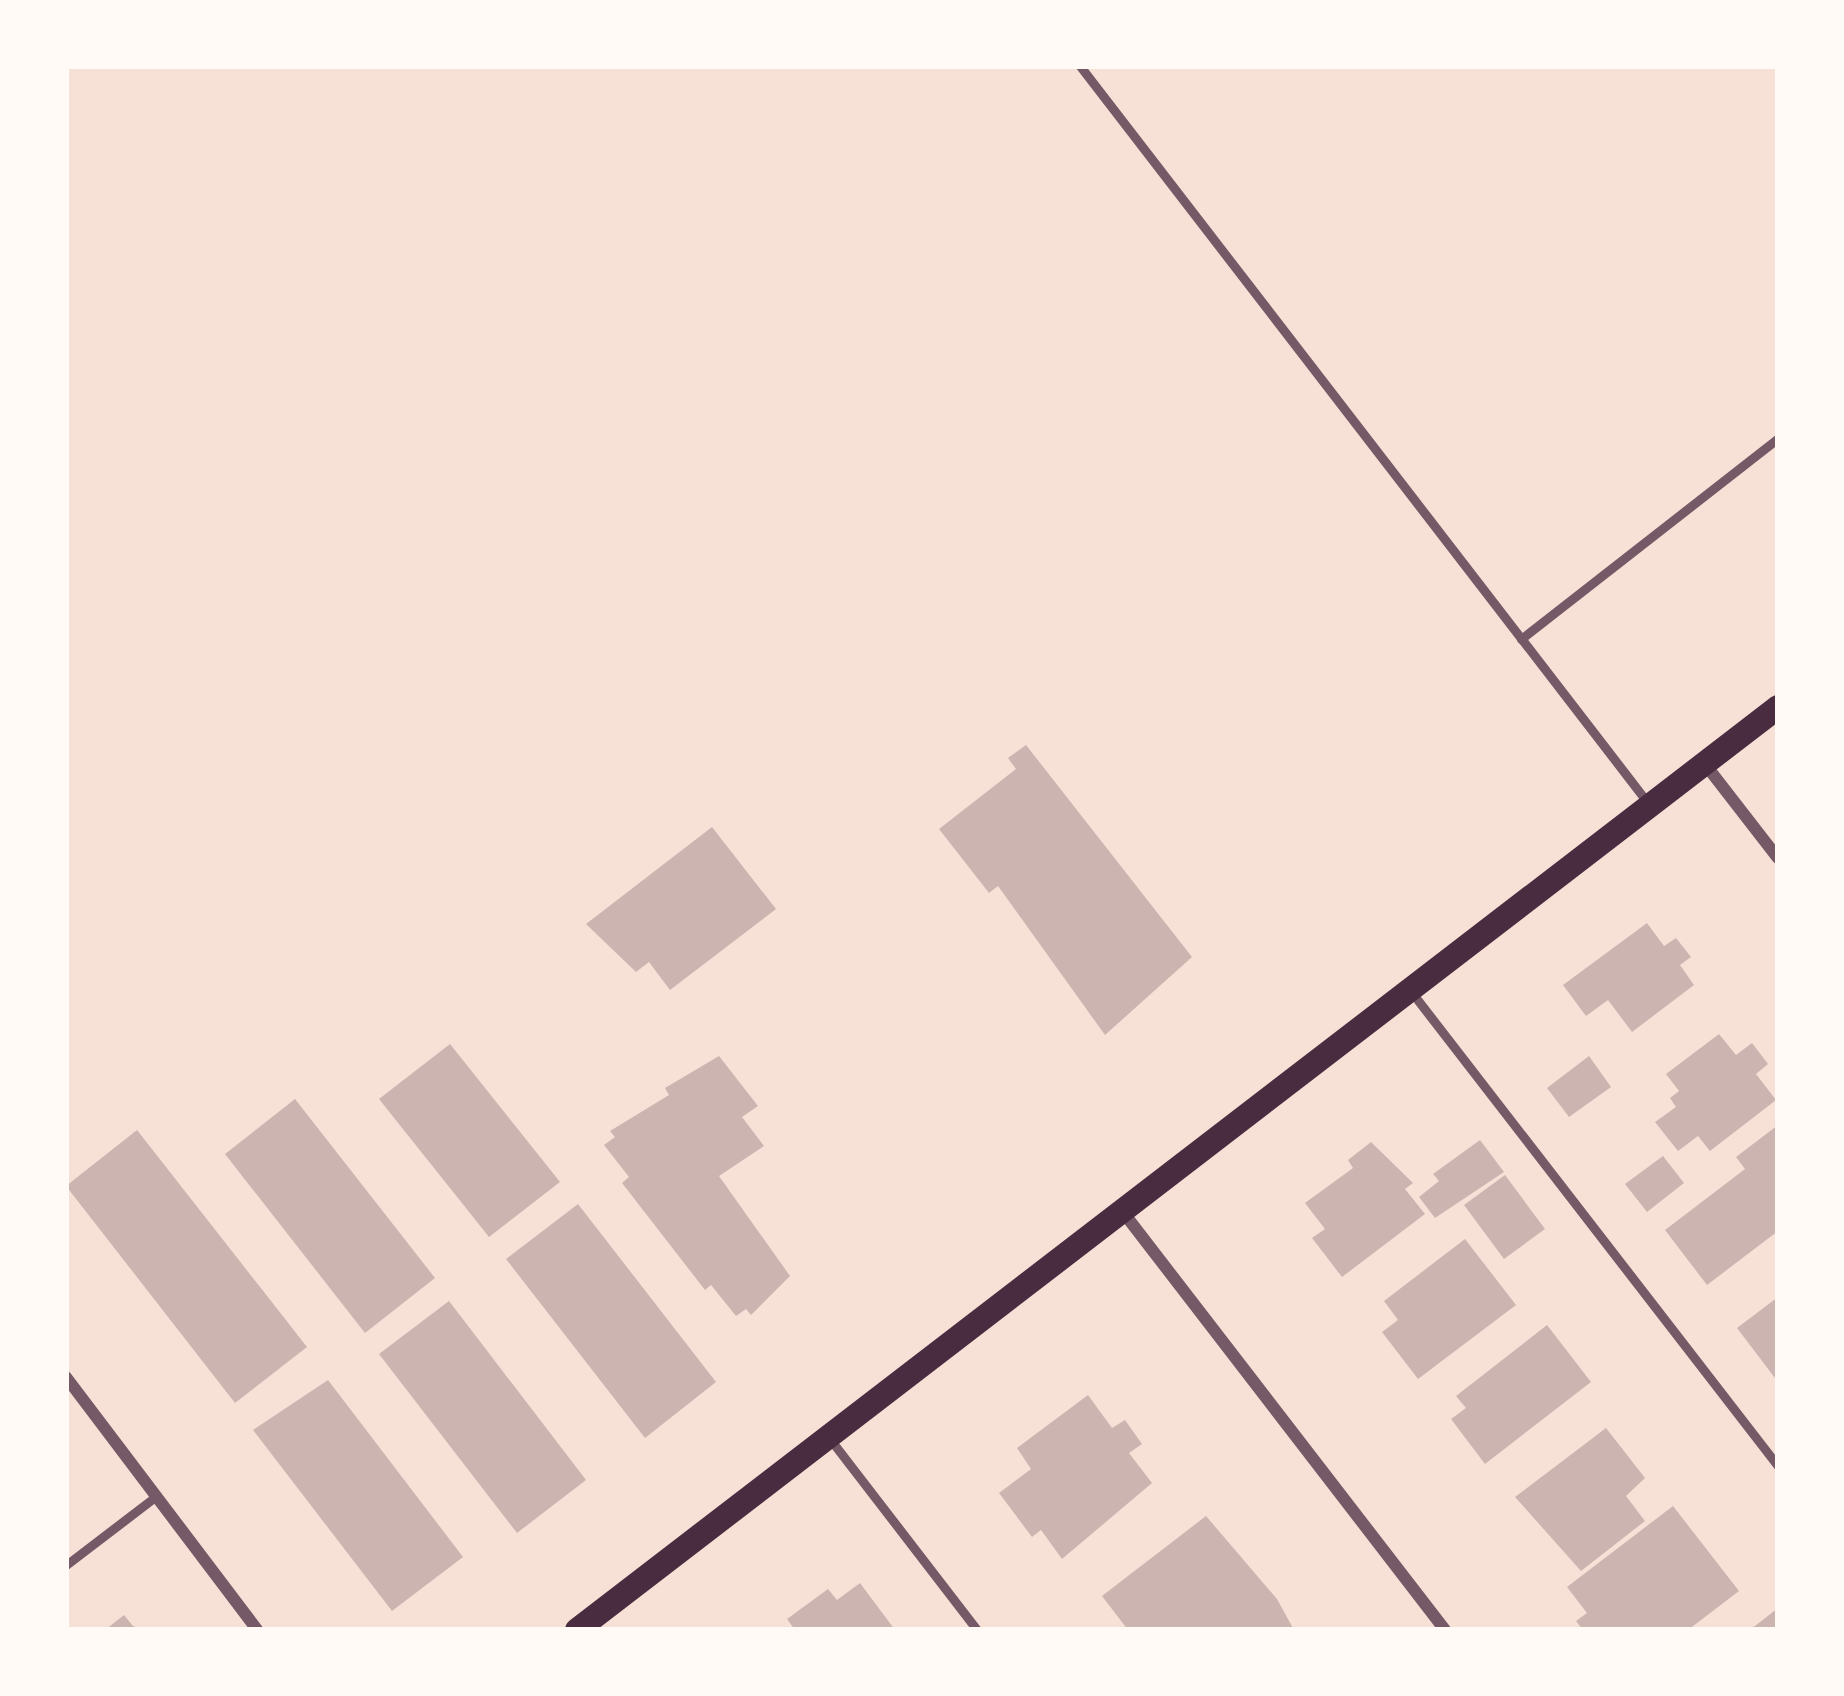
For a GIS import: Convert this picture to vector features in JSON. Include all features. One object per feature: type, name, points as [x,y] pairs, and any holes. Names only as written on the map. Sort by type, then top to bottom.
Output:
[{"type":"main road","points":[[577,1630],[1778,707]]},
{"type":"street","points":[[1704,764],[1778,858]]},
{"type":"street","points":[[1122,1210],[1445,1630]]},
{"type":"street","points":[[66,1377],[257,1630]]},
{"type":"lane","points":[[1080,66],[1650,806]]},
{"type":"lane","points":[[1521,638],[1778,438]]},
{"type":"lane","points":[[1410,989],[1778,1466]]},
{"type":"lane","points":[[828,1437],[977,1630]]},
{"type":"lane","points":[[66,1565],[155,1497]]},
{"type":"building","points":[[1026,745],[1192,957],[1105,1035],[998,886],[989,893],[939,829],[1016,769],[1008,758]]},
{"type":"building","points":[[712,827],[776,909],[670,990],[649,962],[636,972],[586,924]]},
{"type":"building","points":[[1647,923],[1664,946],[1676,938],[1691,957],[1680,965],[1694,985],[1632,1032],[1608,1000],[1586,1016],[1563,985]]},
{"type":"building","points":[[1719,1034],[1736,1055],[1752,1043],[1768,1064],[1756,1074],[1776,1100],[1710,1151],[1698,1136],[1678,1151],[1655,1122],[1676,1107],[1670,1098],[1679,1091],[1666,1074]]},
{"type":"building","points":[[450,1044],[560,1182],[489,1237],[379,1099]]},
{"type":"building","points":[[719,1056],[758,1106],[742,1117],[764,1146],[719,1176],[790,1276],[751,1315],[746,1309],[736,1316],[711,1285],[705,1290],[622,1183],[629,1177],[604,1145],[615,1137],[610,1131],[669,1095],[665,1088]]},
{"type":"building","points":[[1589,1056],[1611,1087],[1569,1117],[1547,1088]]},
{"type":"building","points":[[295,1099],[435,1278],[365,1333],[225,1154]]},
{"type":"building","points":[[1778,1125],[1778,1231],[1707,1285],[1665,1230],[1745,1169],[1736,1157]]},
{"type":"building","points":[[137,1130],[307,1347],[235,1403],[66,1186]]},
{"type":"building","points":[[1480,1140],[1504,1172],[1435,1218],[1419,1197],[1439,1181],[1433,1174]]},
{"type":"building","points":[[1371,1142],[1413,1183],[1405,1189],[1425,1214],[1342,1277],[1312,1238],[1325,1229],[1305,1203],[1353,1168],[1348,1160]]},
{"type":"building","points":[[1663,1156],[1684,1183],[1647,1212],[1625,1184]]},
{"type":"building","points":[[1505,1175],[1545,1229],[1504,1259],[1464,1205]]},
{"type":"building","points":[[578,1204],[716,1382],[645,1438],[506,1259]]},
{"type":"building","points":[[1465,1239],[1516,1305],[1418,1379],[1382,1332],[1398,1320],[1384,1301]]},
{"type":"building","points":[[1778,1297],[1778,1382],[1737,1328]]},
{"type":"building","points":[[449,1301],[586,1480],[517,1533],[379,1354]]},
{"type":"building","points":[[1547,1325],[1591,1382],[1485,1464],[1451,1419],[1466,1408],[1456,1396]]},
{"type":"building","points":[[328,1380],[463,1557],[392,1611],[253,1430]]},
{"type":"building","points":[[1088,1395],[1112,1428],[1125,1420],[1142,1444],[1129,1453],[1152,1483],[1062,1559],[1041,1530],[1032,1537],[999,1493],[1031,1469],[1017,1448]]},
{"type":"building","points":[[1606,1428],[1645,1478],[1626,1496],[1645,1521],[1581,1571],[1515,1497]]},
{"type":"building","points":[[1673,1506],[1739,1591],[1688,1630],[1583,1630],[1576,1621],[1587,1613],[1567,1587]]},
{"type":"building","points":[[1206,1516],[1277,1599],[1294,1630],[1128,1630],[1102,1596]]},
{"type":"building","points":[[860,1583],[895,1630],[795,1630],[787,1619],[828,1589],[837,1600]]},
{"type":"building","points":[[1778,1608],[1778,1630],[1745,1630],[1755,1626]]},
{"type":"building","points":[[124,1615],[143,1630],[105,1630]]}]
